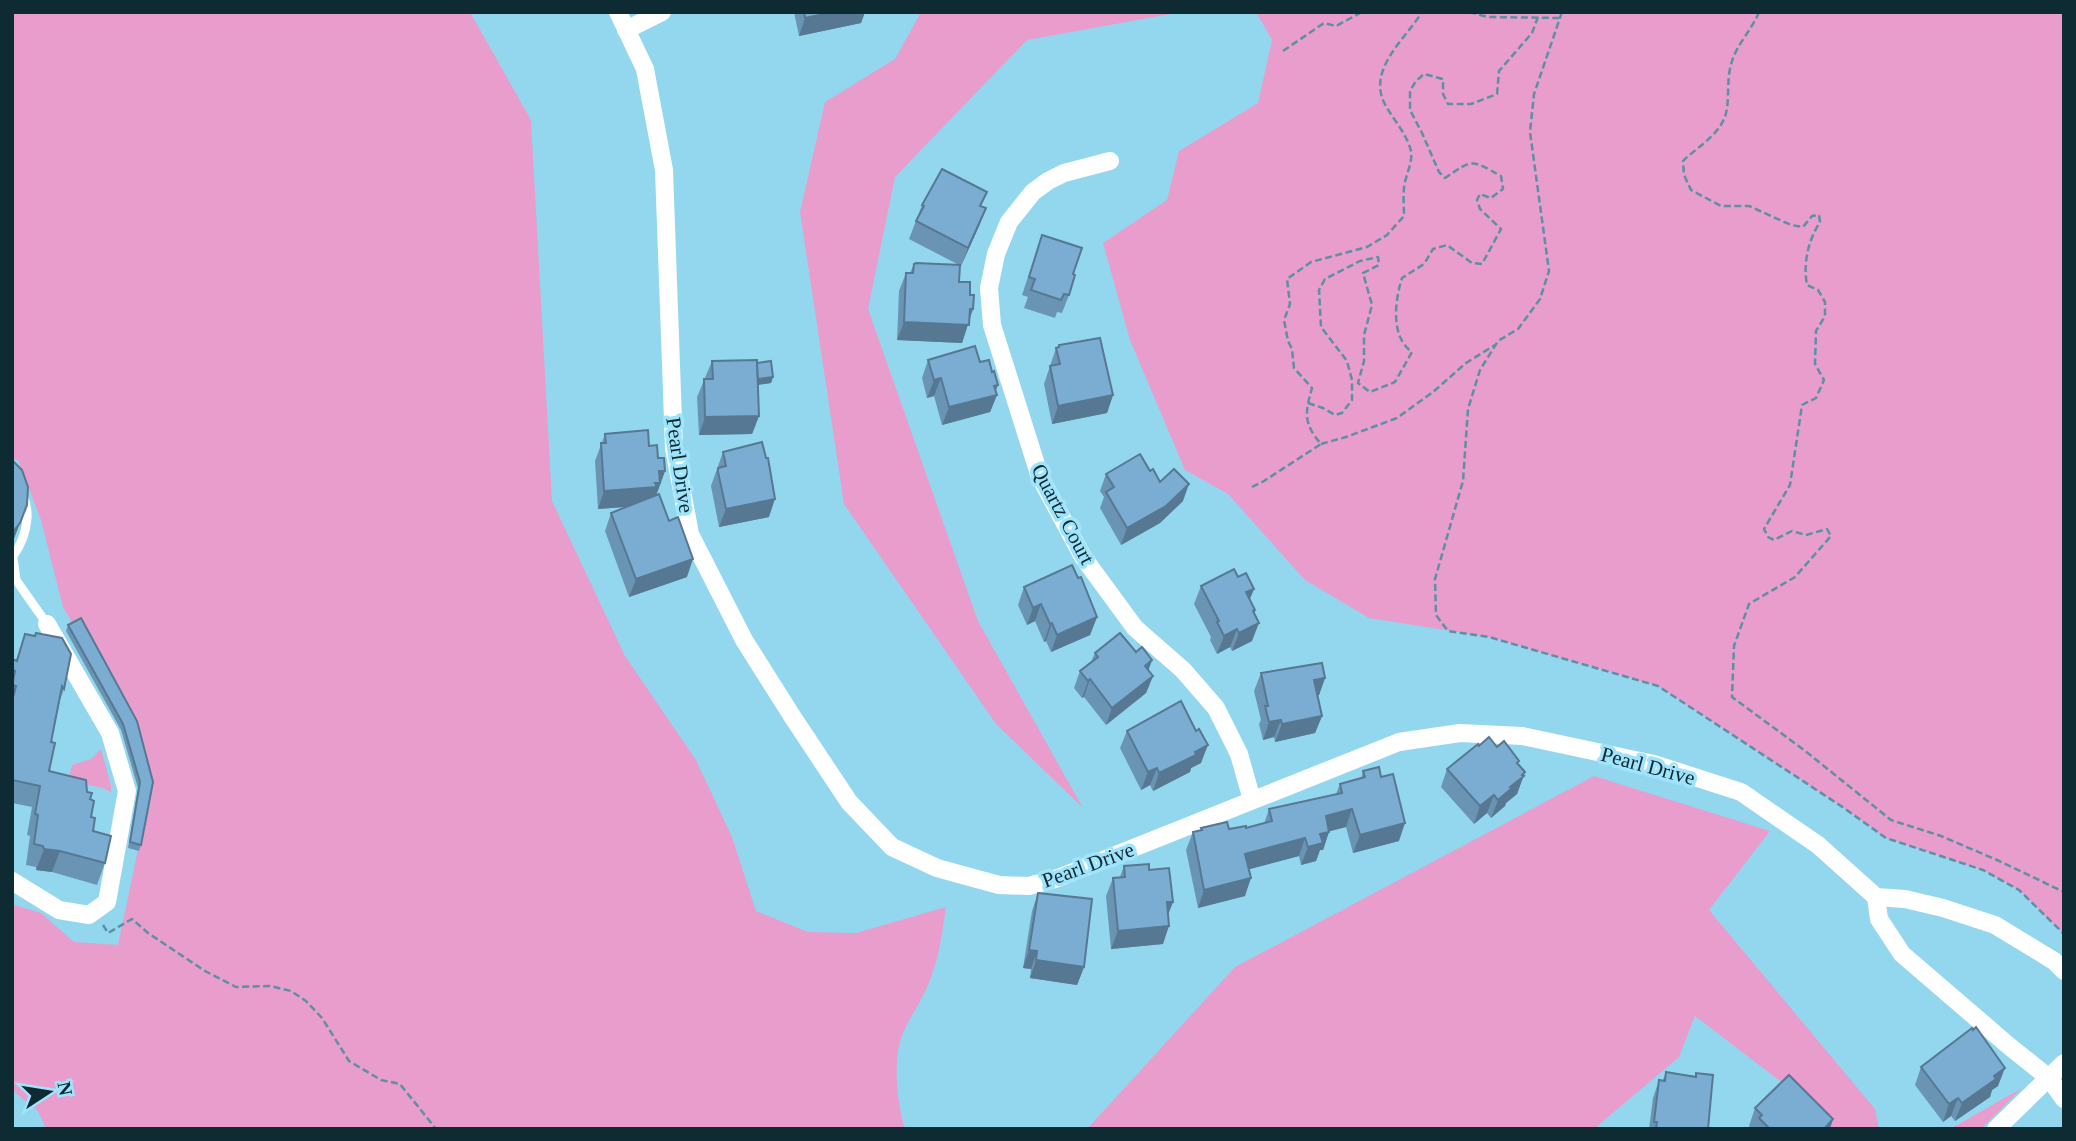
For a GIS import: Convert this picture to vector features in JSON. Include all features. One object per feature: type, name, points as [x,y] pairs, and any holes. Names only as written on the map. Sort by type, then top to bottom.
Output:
[{"type":"street","name":"Pearl Drive","points":[[618,12],[645,69],[664,170],[674,448],[691,534],[744,640],[792,716],[849,802],[892,847],[937,868],[999,885],[1029,886],[1058,878],[1399,742],[1460,733],[1522,736],[1654,764],[1741,792],[1818,845],[1876,897]]},
{"type":"street","points":[[626,30],[662,12]]},
{"type":"street","name":"Quartz Court","points":[[1110,161],[1064,173],[1048,181],[1033,192],[1009,222],[996,254],[989,288],[992,326],[1040,477],[1083,557],[1135,628],[1183,670],[1216,708],[1239,754],[1252,800]]},
{"type":"street","points":[[12,881],[60,909],[89,915],[107,902],[127,791],[110,733],[47,624]]},
{"type":"street","points":[[2064,971],[2054,961],[1995,925],[1905,899],[1876,897],[1879,919],[1902,954],[2049,1078],[2064,1099]]},
{"type":"street","points":[[1996,1129],[2064,1063]]},
{"type":"lane","points":[[12,480],[26,503],[28,523],[23,541],[13,558],[16,580],[47,624]]},
{"type":"path","points":[[1283,51],[1324,23],[1336,26],[1362,12]]},
{"type":"path","points":[[1321,444],[1309,431],[1306,409],[1312,388],[1294,368],[1292,349],[1288,341],[1284,320],[1290,304],[1287,279],[1311,262],[1367,247],[1387,235],[1404,216],[1404,186],[1411,152],[1401,128],[1384,104],[1380,75],[1390,54],[1412,29],[1422,12]]},
{"type":"path","points":[[1469,12],[1488,17],[1561,18]]},
{"type":"path","points":[[1252,487],[1321,444],[1346,438],[1396,418],[1465,363],[1518,329],[1540,299],[1549,271],[1530,132],[1534,94],[1562,12]]},
{"type":"path","points":[[1759,12],[1731,64],[1727,112],[1723,121],[1718,130],[1693,150],[1683,162],[1691,190],[1721,206],[1749,206],[1791,225],[1802,227],[1812,216],[1819,215],[1820,222],[1812,235],[1804,268],[1807,285],[1818,290],[1825,302],[1825,317],[1816,331],[1815,364],[1824,380],[1816,398],[1802,405],[1790,485],[1764,529],[1768,537],[1774,540],[1792,531],[1806,535],[1827,529],[1831,536],[1795,577],[1749,604],[1734,646],[1732,697],[1804,750],[1891,820],[1941,836],[2064,892]]},
{"type":"path","points":[[1308,403],[1335,415],[1342,413],[1352,400],[1352,380],[1347,361],[1321,327],[1319,290],[1325,279],[1360,261],[1378,257],[1379,265],[1363,274],[1373,305],[1364,335],[1364,361],[1358,383],[1370,392],[1395,382],[1412,352],[1406,348],[1396,328],[1398,292],[1402,278],[1424,264],[1433,249],[1447,245],[1472,263],[1482,264],[1501,229],[1480,209],[1477,200],[1480,194],[1491,198],[1498,195],[1503,189],[1501,176],[1475,162],[1467,163],[1445,178],[1439,172],[1410,110],[1409,92],[1424,74],[1443,79],[1443,94],[1448,104],[1471,104],[1497,94],[1499,71],[1532,33],[1538,17]]},
{"type":"path","points":[[1496,344],[1480,370],[1468,409],[1463,481],[1435,579],[1436,615],[1448,631],[1489,637],[1658,686],[1842,806],[1886,838],[1983,870],[2019,890],[2064,934]]},
{"type":"path","points":[[108,933],[132,919],[148,933],[205,971],[236,987],[270,986],[291,991],[306,1001],[322,1018],[349,1061],[381,1080],[400,1084],[436,1129]]},
{"type":"shaded area","points":[[12,12],[470,12],[531,120],[552,501],[625,656],[696,760],[732,837],[756,911],[808,932],[856,933],[946,907],[932,976],[900,1044],[897,1081],[905,1129],[46,1129],[38,1111],[12,1090],[12,904],[41,913],[74,942],[118,945],[149,797],[136,734],[63,607],[41,520],[18,460],[12,459]]},
{"type":"shaded area","points":[[921,12],[1182,12],[1027,40],[895,177],[868,309],[978,621],[1083,808],[996,724],[844,504],[800,212],[825,102],[895,59]]},
{"type":"shaded area","points":[[1256,12],[2064,12],[2064,934],[2019,890],[1983,870],[1886,838],[1658,686],[1489,637],[1369,618],[1305,580],[1228,494],[1185,470],[1130,340],[1103,243],[1167,200],[1179,151],[1258,103],[1272,40]]},
{"type":"shaded area","points":[[101,749],[111,792],[69,779],[72,765],[91,759]]},
{"type":"shaded area","points":[[1594,776],[1770,831],[1709,910],[1875,1109],[1879,1129],[1830,1129],[1826,1116],[1695,1016],[1679,1057],[1594,1129],[1087,1129],[1235,967]]},
{"type":"shaded area","points":[[2022,1088],[1981,1129],[1950,1129]]},
{"type":"building","points":[[804,12],[834,12],[805,18]]},
{"type":"building","points":[[942,169],[987,192],[980,206],[986,208],[968,248],[916,221]]},
{"type":"building","points":[[1042,235],[1082,248],[1069,295],[1064,294],[1061,300],[1031,290],[1035,279],[1029,277]]},
{"type":"building","points":[[916,263],[960,265],[959,282],[970,282],[970,295],[974,295],[969,325],[904,322],[906,273],[913,273]]},
{"type":"building","points":[[1100,338],[1113,395],[1058,406],[1050,366],[1060,364],[1056,348],[1059,345]]},
{"type":"building","points":[[975,346],[980,362],[989,360],[992,372],[994,371],[998,385],[994,386],[997,395],[949,407],[941,378],[934,380],[928,360]]},
{"type":"building","points":[[757,360],[759,416],[705,417],[704,379],[713,379],[712,361]]},
{"type":"building","points":[[771,361],[773,377],[758,379],[757,363]]},
{"type":"building","points":[[648,430],[649,446],[657,445],[658,458],[664,458],[665,471],[659,471],[660,483],[655,483],[657,487],[604,491],[601,443],[606,443],[605,434]]},
{"type":"building","points":[[762,442],[768,458],[775,499],[726,509],[718,472],[718,468],[726,466],[723,452]]},
{"type":"building","points":[[1140,454],[1160,482],[1174,469],[1189,484],[1166,506],[1127,528],[1106,492],[1114,487],[1106,474]]},
{"type":"building","points":[[12,460],[22,470],[28,487],[27,505],[20,523],[12,533]]},
{"type":"building","points":[[659,494],[669,521],[678,517],[693,559],[636,579],[611,513]]},
{"type":"building","points":[[1072,565],[1078,578],[1081,577],[1097,617],[1057,635],[1041,604],[1033,608],[1024,587]]},
{"type":"building","points":[[1234,569],[1238,577],[1246,573],[1254,589],[1246,592],[1259,623],[1239,633],[1237,629],[1224,636],[1201,586]]},
{"type":"building","points":[[81,618],[137,721],[153,782],[141,845],[130,842],[140,782],[123,724],[68,625]]},
{"type":"building","points":[[36,633],[62,638],[71,654],[51,742],[55,743],[49,771],[86,780],[87,792],[92,793],[90,799],[94,801],[91,817],[95,818],[93,831],[111,836],[105,863],[44,849],[43,846],[34,844],[40,786],[12,780],[12,701],[16,686],[12,685],[15,671],[12,669],[12,659],[17,661],[25,634],[35,636]]},
{"type":"building","points":[[1120,633],[1136,652],[1142,647],[1152,660],[1145,666],[1153,676],[1112,708],[1090,679],[1088,681],[1080,671],[1098,657],[1095,653]]},
{"type":"building","points":[[1322,663],[1325,678],[1314,680],[1322,716],[1282,724],[1281,720],[1269,722],[1261,673]]},
{"type":"building","points":[[1181,701],[1196,731],[1199,729],[1208,745],[1195,752],[1196,755],[1159,773],[1157,768],[1148,772],[1127,731]]},
{"type":"building","points":[[1489,737],[1497,747],[1504,741],[1525,772],[1498,800],[1494,795],[1480,806],[1447,769]]},
{"type":"building","points":[[1379,767],[1381,777],[1393,774],[1405,823],[1360,835],[1352,809],[1326,816],[1329,832],[1320,834],[1323,843],[1308,847],[1305,838],[1245,854],[1251,878],[1204,890],[1193,832],[1227,822],[1229,829],[1246,828],[1272,821],[1269,809],[1342,793],[1340,784],[1365,777],[1363,771]]},
{"type":"building","points":[[1149,864],[1149,870],[1169,868],[1173,902],[1167,902],[1169,926],[1118,931],[1113,878],[1125,877],[1124,866]]},
{"type":"building","points":[[1038,893],[1092,899],[1084,967],[1036,960],[1037,951],[1029,950]]},
{"type":"building","points":[[1976,1027],[2005,1068],[1994,1076],[1996,1079],[1962,1103],[1958,1098],[1949,1104],[1921,1067]]},
{"type":"building","points":[[1666,1072],[1696,1077],[1696,1073],[1713,1075],[1708,1129],[1656,1129],[1657,1122],[1654,1122],[1659,1080],[1665,1081]]},
{"type":"building","points":[[1789,1075],[1833,1119],[1824,1129],[1770,1129],[1759,1118],[1762,1115],[1755,1108]]}]
